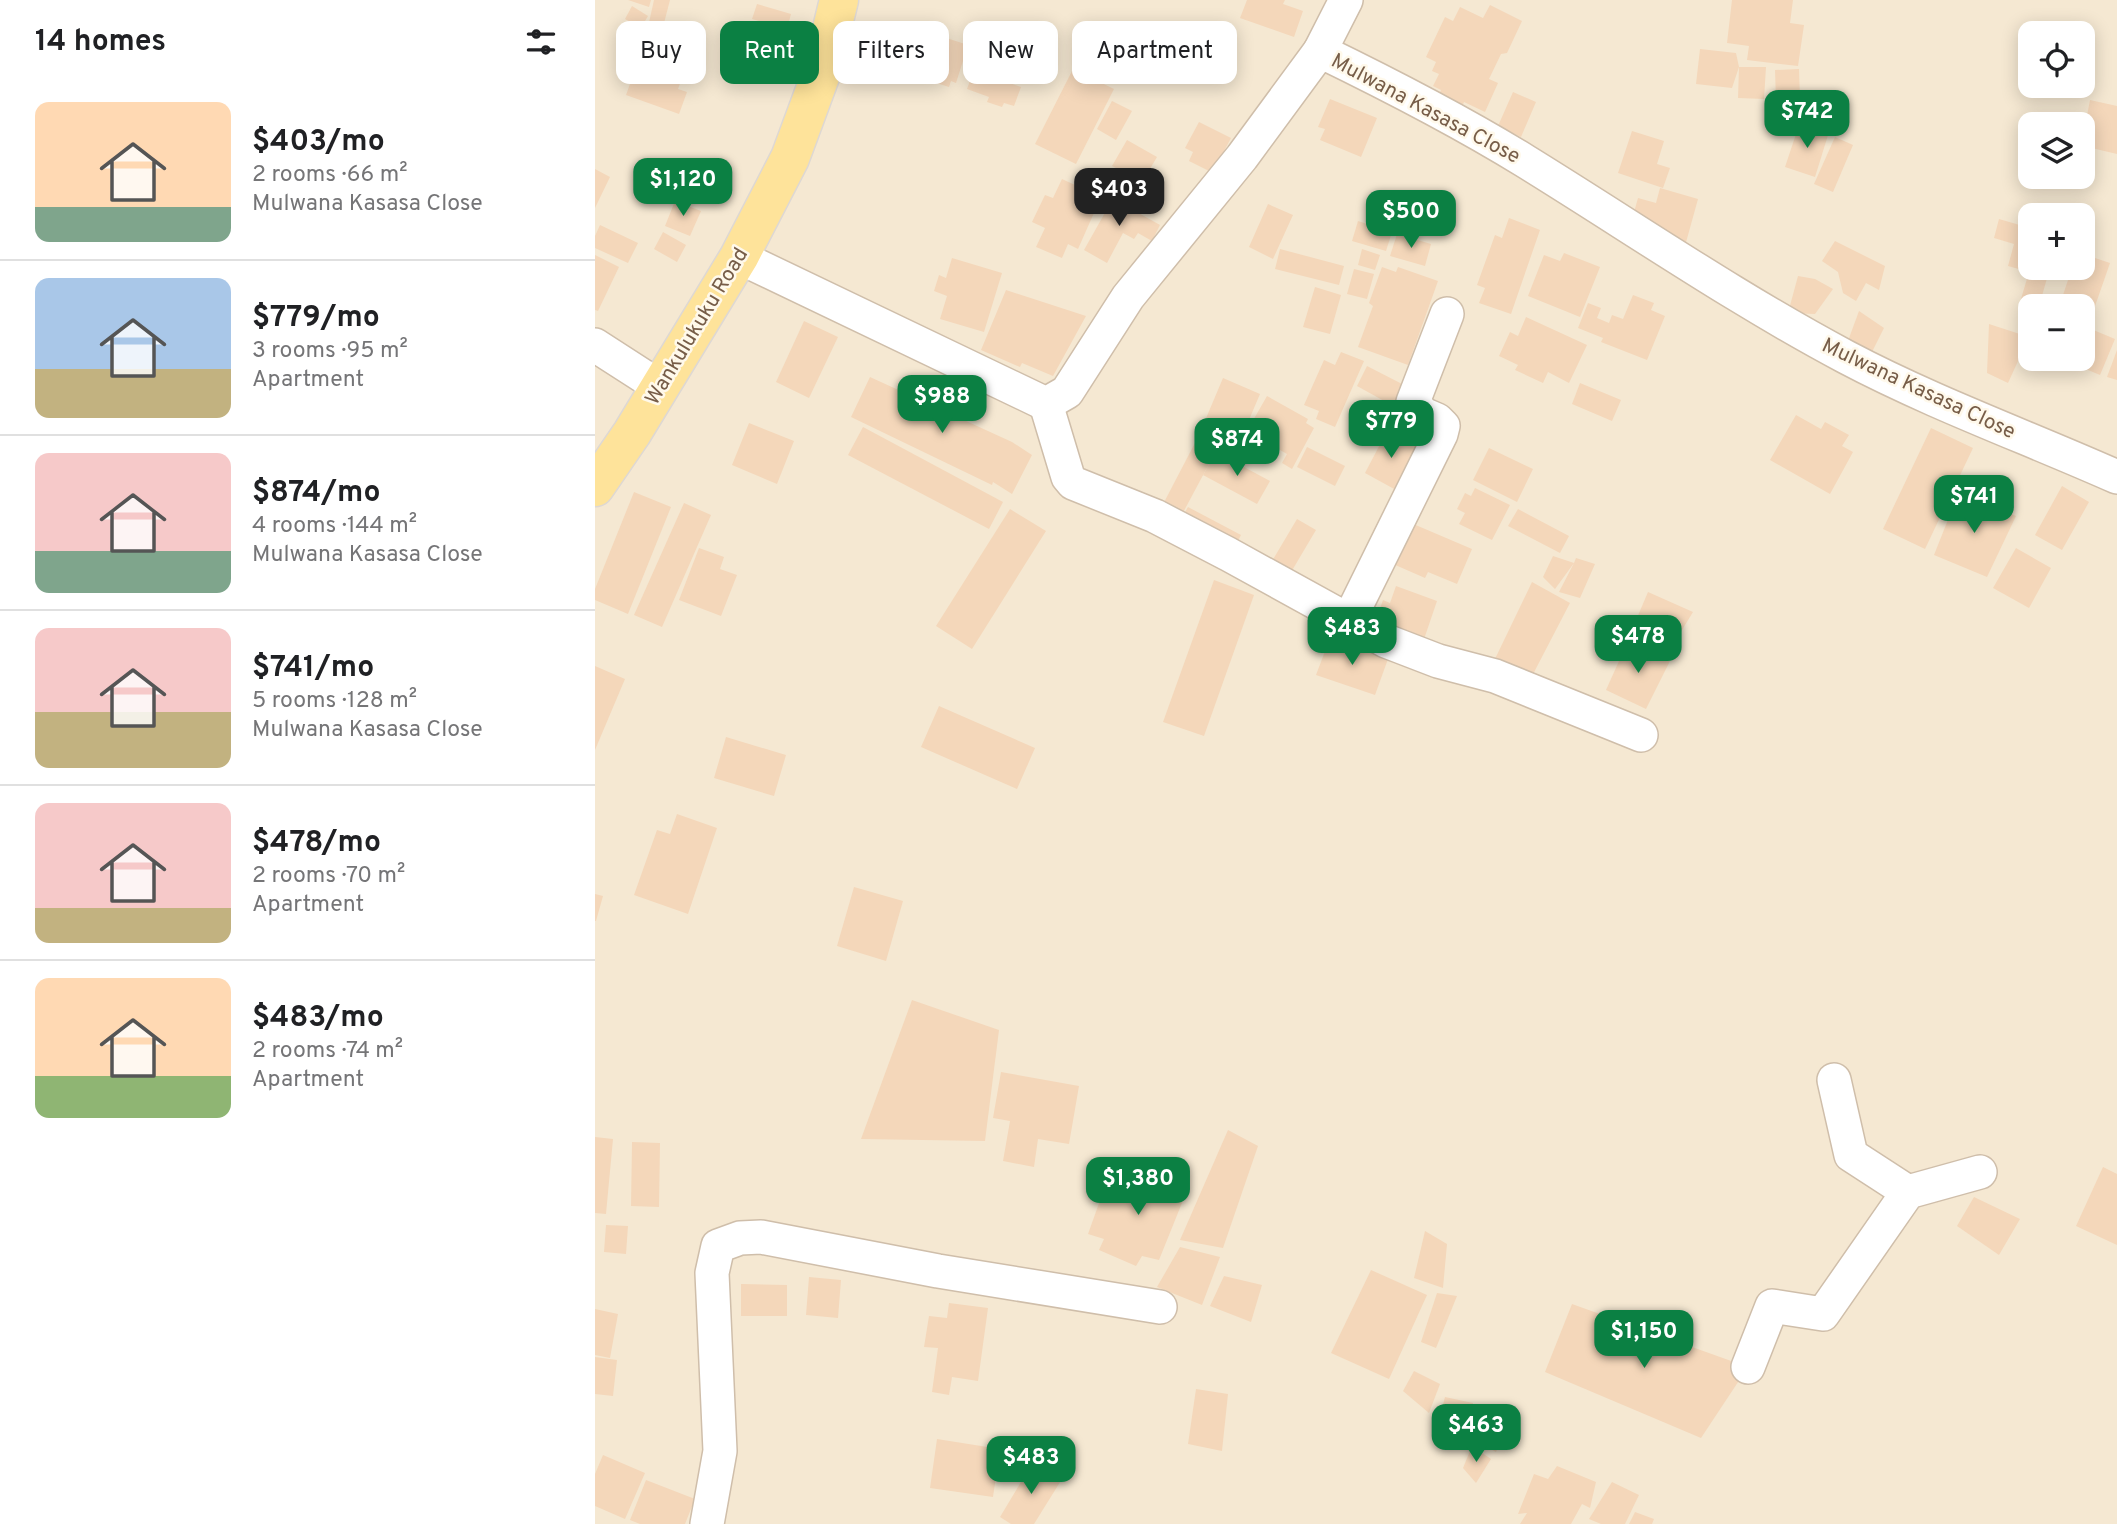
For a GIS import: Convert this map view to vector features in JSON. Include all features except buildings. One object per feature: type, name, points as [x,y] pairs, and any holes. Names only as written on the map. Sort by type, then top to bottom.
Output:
[{"type":"main road","name":"Wankulukuku Road","points":[[595,487],[632,433],[739,257],[790,158],[821,74],[839,0]]},
{"type":"street","points":[[1320,51],[1346,0]]},
{"type":"street","name":"Mulwana Kasasa Close","points":[[1046,404],[1067,392],[1128,298],[1242,157],[1320,51],[1391,86],[1523,160],[1712,279],[1847,357],[1911,388],[2117,477]]},
{"type":"street","points":[[739,257],[1046,404],[1068,477],[1073,483],[1155,516],[1386,641],[1438,661],[1495,676],[1641,735]]},
{"type":"street","points":[[1349,620],[1441,434],[1443,426],[1423,414],[1413,402],[1447,314]]},
{"type":"street","points":[[595,345],[660,387]]},
{"type":"street","points":[[1834,1080],[1851,1154],[1908,1192]]},
{"type":"street","points":[[1748,1367],[1772,1306],[1822,1314],[1908,1192],[1980,1172]]},
{"type":"street","points":[[707,1524],[720,1451],[712,1273],[718,1246],[740,1238],[761,1237],[938,1271],[1160,1307]]},
{"type":"shaded area","points":[[595,0],[2117,0],[2117,1524],[595,1524]]}]
